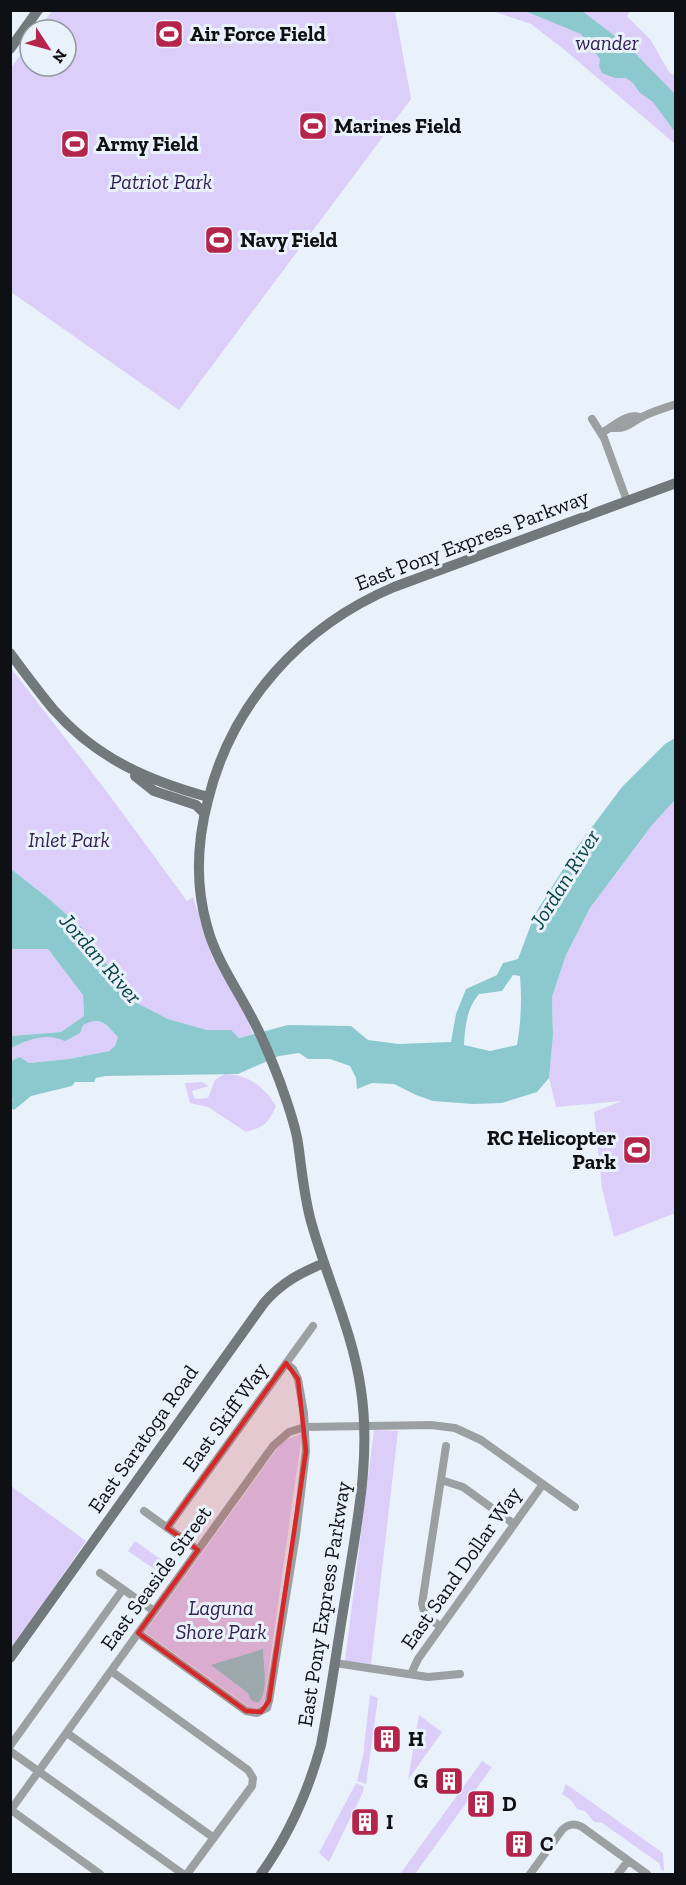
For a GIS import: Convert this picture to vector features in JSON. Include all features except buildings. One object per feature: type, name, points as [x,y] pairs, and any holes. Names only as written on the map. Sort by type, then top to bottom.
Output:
[{"type":"main road","points":[[10,49],[38,10]]},
{"type":"main road","name":"East Pony Express Parkway","points":[[347,1328],[306,1206],[297,1135],[273,1065],[258,1029],[220,962],[206,925],[199,870],[200,838],[204,813],[215,775],[228,742],[252,700],[282,663],[325,625],[353,606],[388,590],[675,483]]},
{"type":"main road","points":[[10,653],[52,708],[72,728],[154,791],[196,805],[204,813]]},
{"type":"main road","points":[[126,768],[168,786],[208,797]]},
{"type":"main road","name":"East Pony Express Parkway","points":[[261,1875],[288,1831],[311,1778],[321,1745],[363,1487],[365,1427],[359,1377],[339,1286],[303,1180]]},
{"type":"main road","name":"East Saratoga Road","points":[[10,1658],[264,1303],[289,1280],[324,1263]]},
{"type":"street","points":[[601,433],[613,428],[626,427],[640,417],[675,404]]},
{"type":"street","points":[[592,419],[601,433],[627,501]]},
{"type":"street","name":"East Skiff Way","points":[[167,1528],[313,1326]]},
{"type":"street","points":[[138,1633],[246,1711],[261,1712],[267,1708],[296,1535],[306,1451],[305,1427],[297,1375],[286,1363]]},
{"type":"street","name":"East Seaside Street","points":[[11,1811],[273,1446],[289,1432],[305,1427],[447,1426],[481,1440],[575,1507]]},
{"type":"street","points":[[441,1627],[425,1615],[422,1604],[446,1446]]},
{"type":"street","points":[[441,1480],[463,1487],[514,1524]]},
{"type":"street","name":"East Sand Dollar Way","points":[[411,1674],[415,1663],[543,1484]]},
{"type":"street","points":[[144,1511],[198,1550]]},
{"type":"street","points":[[100,1573],[154,1611]]},
{"type":"street","points":[[10,1746],[123,1589]]},
{"type":"street","points":[[335,1663],[436,1677],[460,1674]]},
{"type":"street","points":[[10,1751],[185,1875],[252,1786],[253,1778],[248,1770],[111,1671]]},
{"type":"street","points":[[67,1733],[214,1838]]},
{"type":"street","points":[[11,1811],[100,1875]]},
{"type":"street","points":[[530,1875],[568,1825],[576,1825],[647,1875]]},
{"type":"street","points":[[618,1875],[628,1861]]},
{"type":"highlighted area","points":[[286,1363],[298,1379],[306,1451],[269,1701],[261,1712],[246,1711],[138,1633],[198,1550],[167,1528]]},
{"type":"green space","name":"Patriot Park","points":[[53,10],[395,11],[411,99],[179,410],[11,292],[11,68],[18,58],[18,78],[78,78],[78,18],[47,18]]},
{"type":"green space","name":"wander","points":[[492,11],[630,11],[627,16],[650,39],[669,72],[675,76],[675,144],[531,24]]},
{"type":"green space","name":"Inlet Park","points":[[10,667],[107,792],[187,901],[193,897],[212,957],[245,1014],[253,1034],[239,1038],[230,1031],[207,1030],[168,1019],[131,1000],[109,969],[48,898],[11,869]]},
{"type":"green space","points":[[675,800],[675,1213],[614,1237],[602,1188],[594,1112],[622,1101],[556,1107],[549,1078],[553,1036],[552,997],[566,955],[590,908],[652,825]]},
{"type":"green space","points":[[10,949],[48,949],[83,995],[84,1016],[61,1032],[11,1036]]},
{"type":"green space","points":[[91,1020],[103,1023],[118,1037],[115,1046],[109,1051],[69,1059],[29,1063],[20,1057],[11,1061],[11,1048],[40,1036],[54,1036]]},
{"type":"green space","points":[[224,1074],[240,1076],[254,1082],[271,1099],[276,1106],[265,1124],[246,1132],[208,1107],[190,1103],[185,1083],[202,1082],[209,1086],[192,1091],[195,1099],[208,1098],[215,1080]]},
{"type":"green space","points":[[374,1430],[398,1431],[371,1664],[345,1661]]},
{"type":"green space","name":"Laguna Shore Park","points":[[302,1433],[264,1704],[253,1710],[145,1632],[282,1442]]},
{"type":"green space","points":[[11,1486],[86,1541],[11,1650]]},
{"type":"green space","points":[[135,1541],[170,1566],[163,1575],[128,1551]]},
{"type":"green space","points":[[370,1695],[378,1698],[366,1784],[357,1781],[364,1752]]},
{"type":"green space","points":[[419,1715],[442,1732],[408,1780]]},
{"type":"green space","points":[[482,1761],[492,1767],[415,1874],[400,1874]]},
{"type":"green space","points":[[356,1783],[364,1787],[363,1792],[329,1862],[319,1853]]},
{"type":"green space","points":[[566,1784],[663,1853],[664,1871],[659,1863],[602,1823],[594,1822],[585,1811],[577,1809],[572,1801],[562,1794]]},
{"type":"water","points":[[525,11],[582,11],[628,46],[675,94],[675,132],[653,102],[640,93],[633,83],[626,78],[615,78],[602,73],[599,66],[600,59],[581,34]]},
{"type":"water","name":"Jordan River","points":[[675,738],[675,800],[652,825],[590,908],[566,955],[552,997],[553,1036],[549,1078],[537,1092],[502,1103],[473,1104],[433,1101],[394,1084],[372,1083],[357,1089],[356,1078],[350,1066],[330,1059],[308,1059],[299,1053],[279,1056],[238,1074],[105,1076],[96,1078],[94,1082],[75,1082],[72,1086],[31,1096],[14,1110],[11,1108],[10,1102],[13,1099],[11,1099],[11,1061],[20,1057],[29,1063],[69,1059],[109,1051],[115,1046],[118,1037],[107,1025],[94,1021],[83,1025],[80,1033],[65,1041],[44,1037],[11,1048],[11,1036],[61,1032],[84,1016],[83,995],[48,949],[11,949],[11,869],[83,929],[131,1000],[168,1019],[207,1030],[231,1030],[239,1038],[288,1025],[351,1026],[368,1040],[398,1044],[451,1042],[456,1014],[466,989],[497,975],[503,963],[518,959],[535,914],[577,847],[622,787],[665,744]],"holes":[[[513,975],[520,976],[521,1011],[517,1045],[490,1051],[464,1045],[467,1018],[479,994],[502,991]]]},
{"type":"water","points":[[263,1649],[265,1684],[259,1702],[253,1701],[248,1693],[211,1665]]},
{"type":"place","name":"Air Force Field","points":[[169,34]]},
{"type":"place","name":"Marines Field","points":[[313,126]]},
{"type":"place","name":"Army Field","points":[[75,144]]},
{"type":"place","name":"Navy Field","points":[[219,240]]},
{"type":"place","name":"RC Helicopter Park","points":[[637,1150]]},
{"type":"place","name":"H","points":[[387,1739]]},
{"type":"place","name":"G","points":[[449,1781]]},
{"type":"place","name":"D","points":[[481,1804]]},
{"type":"place","name":"I","points":[[365,1822]]},
{"type":"place","name":"C","points":[[519,1844]]}]
